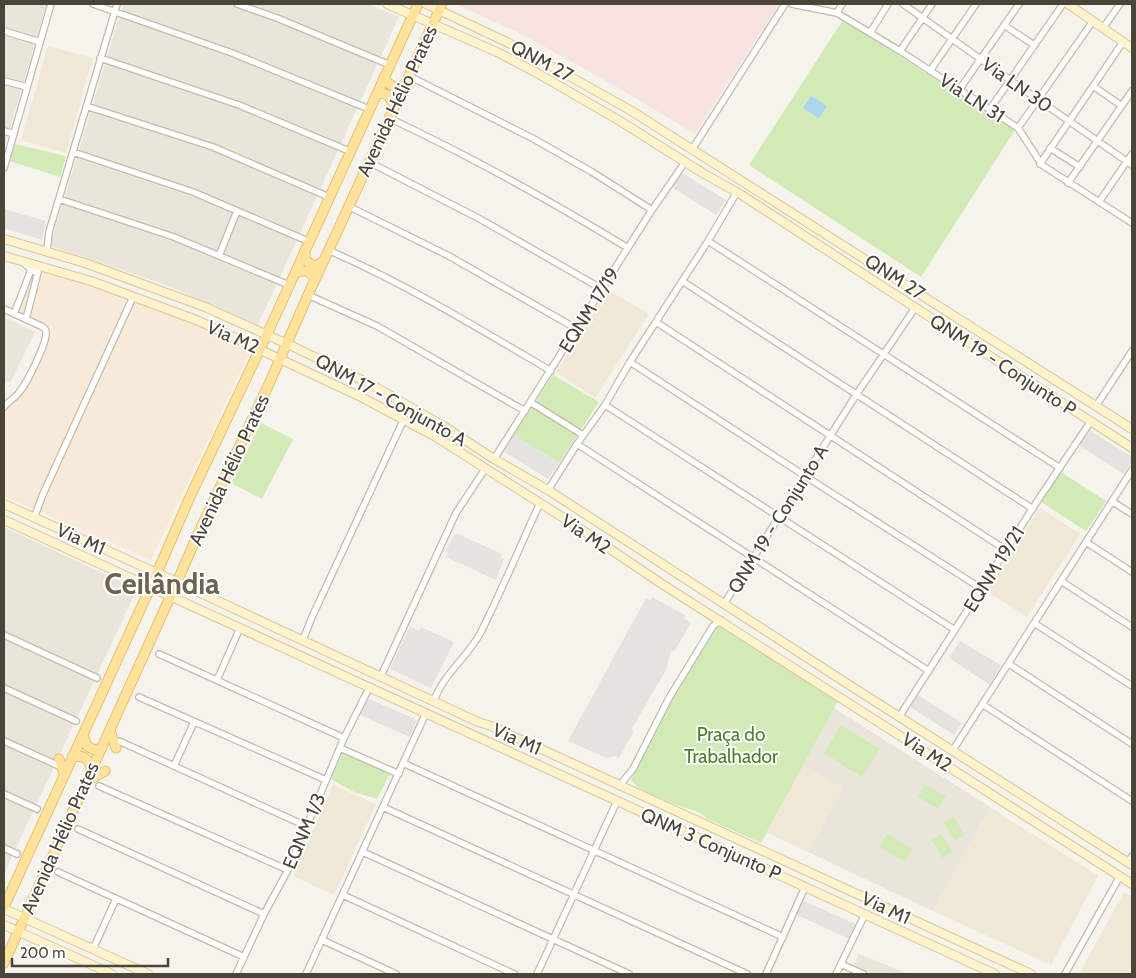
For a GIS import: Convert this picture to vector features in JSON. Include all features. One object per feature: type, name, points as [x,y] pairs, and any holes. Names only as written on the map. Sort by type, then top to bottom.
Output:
[{"type":"main road","points":[[387,4],[465,37],[536,73],[620,120],[685,162],[780,218],[788,214],[786,207]]},
{"type":"main road","name":"Avenida Hélio Prates","points":[[4,908],[64,773],[157,574],[189,499],[310,242],[349,151],[418,4]]},
{"type":"main road","name":"QNM 27","points":[[426,4],[441,7],[623,105],[1132,429]]},
{"type":"main road","points":[[1068,4],[1132,48]]},
{"type":"main road","name":"Avenida Hélio Prates","points":[[4,963],[85,782],[178,582],[198,534],[441,7]]},
{"type":"main road","points":[[465,37],[464,31],[468,28],[490,39],[510,44]]},
{"type":"main road","points":[[384,78],[388,84],[397,88],[401,87],[407,79]]},
{"type":"main road","points":[[376,95],[381,93],[388,95],[395,106]]},
{"type":"main road","points":[[738,193],[916,309],[935,316],[958,330],[962,328],[963,321]]},
{"type":"main road","points":[[4,239],[47,251]]},
{"type":"main road","name":"Via M2","points":[[47,251],[205,307],[286,344]]},
{"type":"main road","points":[[305,252],[305,259],[312,266],[323,261]]},
{"type":"main road","name":"Via M2","points":[[4,256],[96,283],[198,321],[280,358],[404,419],[436,437],[574,525],[1132,884]]},
{"type":"main road","points":[[80,278],[87,270],[85,263]]},
{"type":"main road","points":[[96,283],[95,274],[101,270]]},
{"type":"main road","points":[[295,273],[308,271],[315,279]]},
{"type":"main road","points":[[884,288],[884,280],[889,278],[914,295],[930,300]]},
{"type":"main road","points":[[198,321],[206,316],[205,307]]},
{"type":"main road","name":"QNM 19 - Conjunto P","points":[[916,309],[1132,448]]},
{"type":"main road","name":"QNM 17 - Conjunto A","points":[[286,344],[370,384],[457,434],[494,459]]},
{"type":"main road","points":[[1042,390],[1041,382],[1048,380],[1069,394],[1083,398]]},
{"type":"main road","points":[[363,398],[362,391],[370,384]]},
{"type":"main road","points":[[436,437],[440,436],[444,430],[442,425]]},
{"type":"main road","points":[[449,447],[448,439],[457,434]]},
{"type":"main road","points":[[494,459],[548,490]]},
{"type":"main road","name":"QNM 19 - Conjunto A","points":[[548,490],[724,604]]},
{"type":"main road","name":"Via M1","points":[[4,504],[1031,974]]},
{"type":"main road","points":[[5,521],[4,515],[6,512],[11,512],[48,529],[64,532]]},
{"type":"main road","points":[[574,525],[581,522],[583,514]]},
{"type":"main road","name":"Via M1","points":[[5,521],[483,740]]},
{"type":"main road","points":[[587,534],[588,525],[596,522]]},
{"type":"main road","points":[[63,548],[77,550],[95,558],[101,554],[100,547]]},
{"type":"main road","name":"Via M2","points":[[724,604],[994,777],[1131,861]]},
{"type":"main road","points":[[241,629],[242,622],[246,620],[268,629],[283,631]]},
{"type":"main road","points":[[310,660],[345,671],[350,668],[348,661]]},
{"type":"main road","points":[[851,704],[854,688]]},
{"type":"main road","points":[[851,704],[862,693]]},
{"type":"main road","points":[[472,735],[479,730],[478,722]]},
{"type":"main road","points":[[483,740],[484,735],[491,726]]},
{"type":"main road","points":[[110,730],[117,745]]},
{"type":"main road","points":[[83,734],[87,746],[94,750],[101,748]]},
{"type":"main road","name":"QNM 3 Conjunto P","points":[[483,740],[805,887]]},
{"type":"main road","points":[[72,757],[78,755],[85,757],[90,764],[91,770]]},
{"type":"main road","points":[[58,762],[64,773]]},
{"type":"main road","points":[[85,782],[105,771]]},
{"type":"main road","points":[[986,790],[994,777]]},
{"type":"main road","points":[[677,828],[704,836],[710,831],[708,826]]},
{"type":"main road","points":[[721,848],[718,843],[721,838],[740,841]]},
{"type":"main road","name":"Via M1","points":[[805,887],[878,920]]},
{"type":"main road","points":[[4,908],[148,974]]},
{"type":"main road","points":[[878,920],[891,922],[910,930],[915,926],[915,922],[912,920]]},
{"type":"main road","points":[[878,920],[995,974]]},
{"type":"main road","points":[[4,925],[112,974]]},
{"type":"main road","points":[[923,941],[920,935],[925,930],[948,940],[962,942]]},
{"type":"street","points":[[4,168],[51,4]]},
{"type":"street","points":[[93,4],[232,53],[369,109]]},
{"type":"street","points":[[47,251],[47,238],[58,199],[117,4]]},
{"type":"street","points":[[237,4],[277,18],[390,65]]},
{"type":"street","points":[[693,148],[784,4]]},
{"type":"street","name":"Via LN 31","points":[[796,4],[837,13],[990,109],[1018,128],[1040,164],[1132,223]]},
{"type":"street","points":[[837,13],[842,4]]},
{"type":"street","points":[[870,33],[888,4]]},
{"type":"street","name":"Via LN 30","points":[[903,4],[1097,142],[1130,163]]},
{"type":"street","points":[[900,51],[932,4]]},
{"type":"street","points":[[930,71],[976,4]]},
{"type":"street","points":[[959,90],[1019,4]]},
{"type":"street","points":[[990,109],[1034,45],[1068,4]]},
{"type":"street","points":[[1103,28],[1120,4]]},
{"type":"street","points":[[1018,128],[1094,21]]},
{"type":"street","points":[[1004,25],[1034,45]]},
{"type":"street","points":[[4,31],[40,42]]},
{"type":"street","points":[[1040,164],[1123,42]]},
{"type":"street","points":[[100,58],[239,105],[349,151]]},
{"type":"street","points":[[407,79],[532,138],[592,172],[652,210]]},
{"type":"street","points":[[4,81],[27,88]]},
{"type":"street","points":[[1093,86],[1122,106]]},
{"type":"street","points":[[1068,183],[1132,91]]},
{"type":"street","points":[[86,106],[213,147],[329,197]]},
{"type":"street","points":[[389,118],[505,175],[557,204],[628,248]]},
{"type":"street","points":[[4,131],[14,134]]},
{"type":"street","points":[[1050,148],[1080,167]]},
{"type":"street","points":[[73,152],[193,192],[310,242]]},
{"type":"street","points":[[1099,202],[1130,163],[1132,154]]},
{"type":"street","points":[[369,162],[480,219],[602,289]]},
{"type":"street","name":"EQNM 17/19","points":[[494,459],[652,210],[685,162]]},
{"type":"street","points":[[548,490],[583,435],[605,405],[630,362],[738,193]]},
{"type":"street","points":[[58,199],[174,237],[289,285]]},
{"type":"street","points":[[348,206],[449,256],[577,329]]},
{"type":"street","points":[[219,256],[237,211]]},
{"type":"street","points":[[708,240],[1060,468]]},
{"type":"street","points":[[328,250],[456,314],[551,371]]},
{"type":"street","points":[[23,261],[31,270],[38,272],[26,319]]},
{"type":"street","points":[[14,314],[31,270]]},
{"type":"street","points":[[682,281],[1033,508]]},
{"type":"street","points":[[308,295],[377,326],[526,411]]},
{"type":"street","points":[[34,518],[43,494],[133,297]]},
{"type":"street","points":[[4,309],[43,327],[46,331],[46,337],[26,383],[16,396],[6,399],[4,407]]},
{"type":"street","name":"QNM 19 - Conjunto A","points":[[724,604],[856,394],[916,309]]},
{"type":"street","points":[[656,322],[1006,550]]},
{"type":"street","points":[[1096,406],[1132,351]]},
{"type":"street","points":[[630,362],[982,589]]},
{"type":"street","points":[[530,402],[583,435]]},
{"type":"street","points":[[605,405],[955,630]]},
{"type":"street","points":[[303,640],[404,419]]},
{"type":"street","name":"EQNM 19/21","points":[[899,717],[1033,508],[1091,422]]},
{"type":"street","points":[[577,444],[930,671]]},
{"type":"street","points":[[381,676],[456,513],[485,469]]},
{"type":"street","points":[[952,750],[1132,470]]},
{"type":"street","points":[[1113,502],[1132,514]]},
{"type":"street","points":[[434,701],[438,688],[467,654],[480,633],[540,504]]},
{"type":"street","points":[[1086,542],[1132,572]]},
{"type":"street","points":[[1061,582],[1132,627]]},
{"type":"street","points":[[712,614],[712,626]]},
{"type":"street","points":[[619,786],[633,769],[669,698],[712,626],[721,620]]},
{"type":"street","points":[[1034,623],[1132,686]]},
{"type":"street","points":[[217,680],[241,629]]},
{"type":"street","points":[[4,635],[97,678]]},
{"type":"street","points":[[158,654],[344,738]]},
{"type":"street","points":[[1009,664],[1132,744]]},
{"type":"street","points":[[4,688],[76,721]]},
{"type":"street","name":"EQNM 1/3","points":[[236,974],[264,914],[288,870],[344,738],[369,688]]},
{"type":"street","points":[[139,697],[326,780]]},
{"type":"street","points":[[982,704],[1132,801]]},
{"type":"street","points":[[306,974],[426,713]]},
{"type":"street","points":[[174,766],[194,722]]},
{"type":"street","points":[[4,741],[58,762]]},
{"type":"street","points":[[117,745],[174,766],[306,826]]},
{"type":"street","points":[[340,748],[399,774]]},
{"type":"street","points":[[403,763],[783,937]]},
{"type":"street","points":[[629,790],[633,769]]},
{"type":"street","points":[[99,786],[288,870]]},
{"type":"street","points":[[4,794],[37,809]]},
{"type":"street","points":[[537,974],[617,801]]},
{"type":"street","points":[[384,807],[747,974]]},
{"type":"street","points":[[78,829],[264,914]]},
{"type":"street","points":[[4,848],[16,854]]},
{"type":"street","points":[[363,852],[629,974]]},
{"type":"street","points":[[58,872],[244,956]]},
{"type":"street","points":[[1065,974],[1120,876]]},
{"type":"street","points":[[766,974],[805,887]]},
{"type":"street","points":[[343,895],[514,974]]},
{"type":"street","points":[[93,949],[116,898]]},
{"type":"street","points":[[836,974],[865,914]]},
{"type":"street","points":[[322,940],[396,974]]},
{"type":"street","points":[[841,964],[864,974]]},
{"type":"shaded area","points":[[4,4],[47,4],[4,148]]},
{"type":"shaded area","points":[[123,4],[367,4],[399,17],[258,325],[166,285],[50,246]]},
{"type":"shaded area","points":[[461,4],[779,4],[695,134],[615,86],[523,35],[460,6]]},
{"type":"shaded area","points":[[48,46],[93,58],[66,153],[21,140]]},
{"type":"shaded area","points":[[682,173],[726,200],[716,215],[672,187]]},
{"type":"shaded area","points":[[4,209],[46,221],[42,240],[4,228]]},
{"type":"shaded area","points":[[33,267],[115,294],[196,325],[250,351],[151,560],[4,496],[4,412],[28,385],[53,328],[17,310]]},
{"type":"shaded area","points":[[608,290],[649,314],[595,398],[556,372]]},
{"type":"shaded area","points":[[4,317],[35,332],[10,383],[4,380]]},
{"type":"shaded area","points":[[1089,430],[1132,457],[1132,461],[1124,474],[1078,445]]},
{"type":"shaded area","points":[[514,435],[559,463],[548,479],[503,451]]},
{"type":"shaded area","points":[[1040,508],[1080,534],[1027,617],[987,591]]},
{"type":"shaded area","points":[[4,527],[137,589],[4,874]]},
{"type":"shaded area","points":[[456,533],[502,554],[501,558],[504,559],[496,580],[446,557],[448,553],[445,551]]},
{"type":"shaded area","points":[[652,597],[685,615],[684,618],[691,623],[674,652],[671,651],[666,670],[632,728],[633,733],[619,758],[616,756],[607,758],[568,741],[646,598],[651,601]]},
{"type":"shaded area","points":[[410,626],[419,631],[421,627],[454,642],[431,688],[390,669]]},
{"type":"shaded area","points":[[960,641],[1001,665],[990,685],[949,658]]},
{"type":"shaded area","points":[[918,695],[962,723],[954,735],[910,707]]},
{"type":"shaded area","points":[[367,698],[417,720],[410,737],[360,715]]},
{"type":"shaded area","points":[[834,708],[990,807],[933,911],[808,852],[843,788],[803,765]]},
{"type":"shaded area","points":[[803,765],[843,788],[808,852],[767,833]]},
{"type":"shaded area","points":[[333,785],[376,804],[334,895],[293,876]]},
{"type":"shaded area","points":[[990,807],[1098,876],[1051,965],[933,911]]},
{"type":"shaded area","points":[[1124,892],[1132,897],[1132,974],[1079,974]]},
{"type":"shaded area","points":[[802,900],[855,924],[849,939],[795,914]]},
{"type":"shaded area","points":[[859,954],[908,974],[850,974]]},
{"type":"green space","points":[[843,20],[1015,130],[921,277],[749,165]]},
{"type":"green space","points":[[15,144],[66,156],[60,177],[10,161]]},
{"type":"green space","points":[[553,375],[599,402],[559,463],[514,435]]},
{"type":"green space","points":[[261,423],[293,439],[262,499],[231,483]]},
{"type":"green space","points":[[1061,472],[1106,501],[1086,531],[1041,502]]},
{"type":"green space","name":"Praça do Trabalhador","points":[[719,622],[840,697],[761,843],[707,819],[696,811],[647,792],[631,780],[649,742],[716,624]]},
{"type":"green space","points":[[841,725],[880,749],[862,777],[824,753]]},
{"type":"green space","points":[[342,754],[366,761],[390,774],[377,799],[354,792],[331,779]]},
{"type":"green space","points":[[925,785],[946,796],[938,809],[918,797]]},
{"type":"green space","points":[[954,817],[965,835],[955,841],[944,823]]},
{"type":"green space","points":[[887,834],[912,848],[905,862],[880,847]]},
{"type":"green space","points":[[941,834],[952,851],[943,858],[931,840]]},
{"type":"water","points":[[811,96],[827,106],[819,118],[803,108]]},
{"type":"district","name":"Ceilândia","points":[[162,583]]}]
